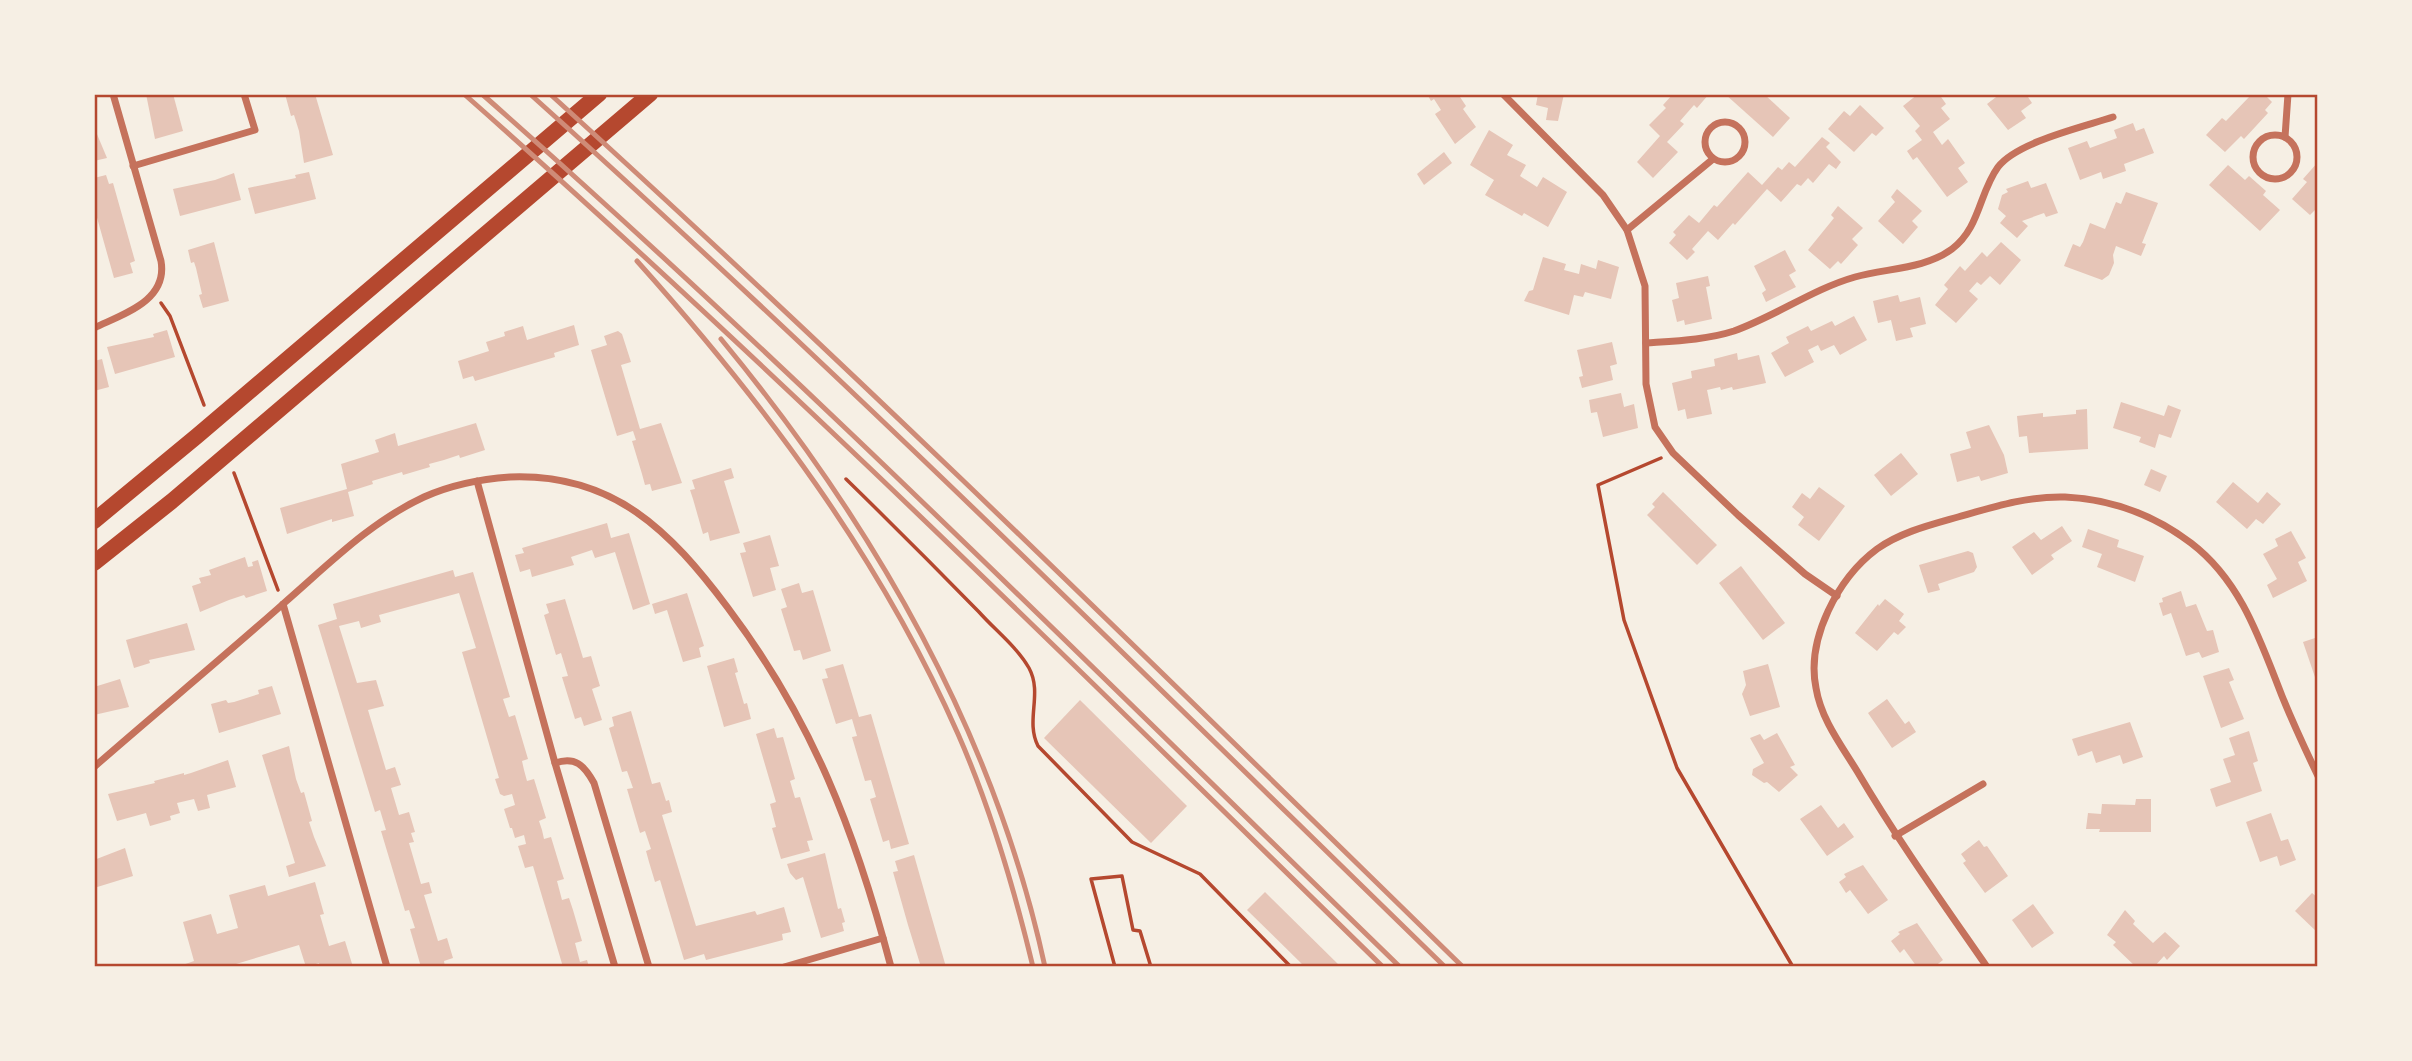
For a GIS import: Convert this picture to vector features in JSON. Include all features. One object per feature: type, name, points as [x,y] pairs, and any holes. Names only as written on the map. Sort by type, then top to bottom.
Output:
[{"type":"highway","points":[[94,521],[198,436],[599,94]]},
{"type":"highway","points":[[94,563],[181,493],[650,94]]},
{"type":"street","points":[[94,328],[138,306],[154,293],[162,267],[113,94]]},
{"type":"street","points":[[133,166],[254,130],[244,94]]},
{"type":"street","points":[[1503,94],[1603,195],[1627,230],[1645,286],[1646,384],[1655,428],[1673,453],[1778,552],[1837,596]]},
{"type":"street","points":[[2285,137],[2271,135],[2258,142],[2254,148],[2253,163],[2261,174],[2268,178],[2283,178],[2294,169],[2297,162],[2295,147],[2285,137],[2288,94]]},
{"type":"street","points":[[1646,343],[1702,338],[1733,331],[1844,280],[1936,258],[1954,247],[1968,231],[1993,174],[2008,157],[2030,146],[2113,117]]},
{"type":"street","points":[[1721,122],[1737,125],[1745,138],[1742,154],[1729,162],[1713,159],[1705,146],[1708,130],[1721,122]]},
{"type":"street","points":[[1627,230],[1713,159]]},
{"type":"street","points":[[94,767],[347,547],[387,518],[441,490],[477,481],[501,478],[565,481],[602,492],[635,509],[682,551],[755,646],[808,734],[846,821],[891,967]]},
{"type":"street","points":[[477,481],[615,967]]},
{"type":"street","points":[[1987,967],[1895,836],[1832,730],[1819,703],[1814,665],[1824,625],[1849,577],[1868,557],[1890,541],[1915,530],[2024,499],[2063,497],[2101,501],[2134,511],[2162,524],[2193,544],[2229,582],[2259,636],[2318,776]]},
{"type":"street","points":[[284,604],[387,967]]},
{"type":"street","points":[[555,763],[573,760],[582,765],[594,782],[649,967]]},
{"type":"street","points":[[1895,836],[1983,784]]},
{"type":"street","points":[[784,967],[883,938]]},
{"type":"path","points":[[154,293],[170,316],[191,376]]},
{"type":"path","points":[[1673,453],[1598,485],[1624,621],[1677,768],[1793,967]]},
{"type":"path","points":[[846,479],[1016,650],[1028,667],[1034,682],[1032,727],[1038,746],[1132,842],[1200,874],[1291,967]]},
{"type":"path","points":[[248,506],[284,604]]},
{"type":"path","points":[[1115,967],[1091,879],[1122,876],[1133,930],[1140,931],[1151,966]]},
{"type":"building","points":[[146,94],[173,94],[183,131],[155,139]]},
{"type":"building","points":[[285,94],[315,94],[333,155],[304,163],[299,131],[294,115],[291,116]]},
{"type":"building","points":[[1427,94],[1458,94],[1466,106],[1463,109],[1476,127],[1455,144],[1435,114],[1441,110]]},
{"type":"building","points":[[1538,94],[1564,94],[1558,121],[1546,120],[1548,108],[1536,105]]},
{"type":"building","points":[[1673,94],[1709,94],[1697,108],[1694,105],[1680,121],[1684,124],[1667,142],[1678,152],[1653,178],[1637,162],[1660,136],[1649,125],[1666,108],[1663,105]]},
{"type":"building","points":[[1725,94],[1764,94],[1790,118],[1773,137]]},
{"type":"building","points":[[1918,94],[1939,94],[1946,104],[1941,108],[1950,119],[1933,132],[1942,145],[1948,139],[1965,163],[1958,168],[1968,182],[1947,197],[1917,157],[1913,160],[1907,151],[1922,140],[1915,131],[1920,126],[1903,106]]},
{"type":"building","points":[[2000,94],[2026,94],[2032,103],[2021,111],[2026,118],[2008,130],[1987,104]]},
{"type":"building","points":[[2247,94],[2264,94],[2272,102],[2265,110],[2268,113],[2244,139],[2241,136],[2225,152],[2206,135],[2222,118],[2226,121],[2250,96]]},
{"type":"building","points":[[1860,105],[1884,128],[1876,136],[1872,133],[1854,152],[1828,129],[1844,111],[1850,116]]},
{"type":"building","points":[[2133,123],[2136,131],[2144,128],[2154,153],[2124,164],[2126,171],[2103,179],[2101,172],[2080,180],[2068,148],[2087,141],[2090,148],[2117,138],[2114,130]]},
{"type":"building","points":[[94,127],[107,158],[94,161]]},
{"type":"building","points":[[1489,130],[1513,145],[1507,155],[1526,165],[1520,176],[1537,187],[1543,177],[1567,192],[1548,227],[1485,195],[1494,180],[1470,165]]},
{"type":"building","points":[[1822,137],[1830,143],[1826,147],[1841,162],[1836,169],[1829,164],[1813,183],[1808,178],[1801,186],[1797,184],[1781,202],[1767,189],[1718,240],[1708,231],[1692,249],[1695,252],[1687,260],[1669,243],[1676,235],[1673,232],[1689,215],[1699,223],[1748,172],[1762,185],[1778,167],[1782,170],[1789,162],[1795,167]]},
{"type":"building","points":[[1444,152],[1452,163],[1424,185],[1417,174]]},
{"type":"building","points":[[2318,162],[2318,207],[2310,215],[2292,199],[2307,182],[2303,179]]},
{"type":"building","points":[[2228,165],[2245,180],[2249,176],[2266,191],[2263,195],[2280,210],[2260,231],[2209,185]]},
{"type":"building","points":[[309,172],[316,199],[255,214],[248,188],[296,178],[295,175]]},
{"type":"building","points":[[234,173],[241,200],[180,216],[173,189]]},
{"type":"building","points":[[106,175],[109,184],[113,183],[135,261],[130,263],[133,273],[114,278],[94,207],[94,178]]},
{"type":"building","points":[[2028,181],[2031,188],[2046,183],[2058,213],[2046,217],[2044,213],[2022,221],[2028,226],[2017,238],[2000,223],[2006,216],[1998,209],[2002,195],[2008,192],[2006,189]]},
{"type":"building","points":[[1897,189],[1922,211],[1912,221],[1918,227],[1903,244],[1878,221],[1895,202],[1891,197]]},
{"type":"building","points":[[2126,192],[2158,203],[2142,243],[2146,244],[2141,256],[2116,246],[2114,263],[2109,275],[2102,280],[2064,266],[2073,244],[2080,247],[2090,223],[2105,229],[2116,202],[2121,204]]},
{"type":"building","points":[[1838,206],[1863,228],[1852,239],[1858,245],[1841,264],[1838,261],[1830,269],[1808,250],[1834,218],[1831,215]]},
{"type":"building","points":[[214,242],[229,301],[203,308],[196,268],[194,262],[191,263],[188,250]]},
{"type":"building","points":[[2001,242],[2021,260],[2000,285],[1990,276],[1981,285],[1977,282],[1969,291],[1978,299],[1956,323],[1935,305],[1948,289],[1944,285],[1960,266],[1965,271],[1982,252],[1987,257]]},
{"type":"building","points":[[1785,250],[1796,271],[1789,275],[1796,287],[1766,302],[1762,293],[1766,290],[1754,266]]},
{"type":"building","points":[[1543,257],[1566,264],[1564,270],[1579,274],[1581,264],[1596,269],[1598,260],[1619,267],[1611,299],[1585,292],[1583,297],[1574,295],[1569,315],[1524,301],[1529,291],[1533,290]]},
{"type":"building","points":[[1708,276],[1710,286],[1706,287],[1712,319],[1685,325],[1684,320],[1677,322],[1672,300],[1679,298],[1676,283]]},
{"type":"building","points":[[1898,295],[1900,302],[1920,297],[1926,324],[1910,328],[1913,337],[1896,341],[1891,320],[1878,323],[1873,301]]},
{"type":"building","points":[[1854,316],[1867,340],[1840,355],[1834,345],[1821,351],[1818,345],[1808,350],[1814,362],[1785,377],[1771,353],[1789,343],[1786,337],[1808,326],[1811,331],[1832,321],[1835,326]]},
{"type":"building","points":[[574,325],[579,345],[554,353],[555,357],[475,381],[473,376],[463,379],[458,361],[489,351],[486,342],[505,336],[504,332],[523,326],[527,340]]},
{"type":"building","points":[[167,330],[175,357],[115,374],[107,347],[154,337],[153,334]]},
{"type":"building","points":[[618,331],[622,334],[631,362],[621,365],[640,429],[661,423],[682,483],[652,491],[650,484],[645,485],[632,441],[636,440],[633,431],[617,436],[591,350],[607,345],[604,336]]},
{"type":"building","points":[[1612,342],[1617,364],[1610,366],[1613,380],[1582,388],[1579,377],[1583,376],[1577,350]]},
{"type":"building","points":[[1737,353],[1738,360],[1759,355],[1766,383],[1733,390],[1732,387],[1721,390],[1720,387],[1707,390],[1712,414],[1687,419],[1685,409],[1678,411],[1672,383],[1692,378],[1691,371],[1715,366],[1714,359]]},
{"type":"building","points":[[102,359],[109,387],[94,391],[94,361]]},
{"type":"building","points":[[1621,393],[1624,407],[1634,404],[1638,428],[1603,437],[1597,412],[1591,413],[1589,400]]},
{"type":"building","points":[[2121,402],[2164,416],[2168,405],[2181,410],[2171,438],[2159,434],[2155,448],[2139,442],[2141,437],[2113,428]]},
{"type":"building","points":[[2087,409],[2088,449],[2029,453],[2027,436],[2019,437],[2017,416],[2043,413],[2043,417],[2076,414],[2076,410]]},
{"type":"building","points":[[476,423],[485,450],[429,464],[430,467],[403,475],[402,472],[372,481],[373,484],[348,492],[354,516],[332,522],[332,519],[287,534],[280,508],[347,489],[341,464],[379,452],[375,440],[395,433],[398,446]]},
{"type":"building","points":[[1989,425],[2004,455],[2008,473],[1981,481],[1979,476],[1957,482],[1950,454],[1971,448],[1966,432]]},
{"type":"building","points":[[1901,453],[1918,474],[1891,496],[1874,475]]},
{"type":"building","points":[[731,468],[734,478],[724,481],[740,533],[710,541],[708,532],[703,534],[690,490],[695,489],[692,480]]},
{"type":"building","points":[[2151,469],[2167,476],[2160,492],[2144,485]]},
{"type":"building","points":[[2233,482],[2258,503],[2267,492],[2281,504],[2263,524],[2256,519],[2247,529],[2216,502]]},
{"type":"building","points":[[1819,487],[1845,506],[1819,541],[1798,525],[1804,517],[1792,507],[1802,493],[1810,499]]},
{"type":"building","points":[[1663,492],[1717,545],[1697,565],[1647,515],[1655,507],[1652,504]]},
{"type":"building","points":[[607,523],[611,538],[629,533],[650,604],[633,610],[615,552],[595,558],[592,550],[571,557],[574,565],[532,577],[530,569],[520,572],[515,555],[524,553],[522,548]]},
{"type":"building","points":[[2062,526],[2072,541],[2051,555],[2054,559],[2032,575],[2012,547],[2034,532],[2041,540]]},
{"type":"building","points":[[2088,529],[2119,540],[2117,547],[2144,556],[2135,582],[2097,567],[2102,554],[2082,547]]},
{"type":"building","points":[[2291,531],[2306,558],[2298,562],[2307,581],[2273,598],[2267,585],[2277,579],[2263,554],[2278,546],[2275,539]]},
{"type":"building","points":[[770,535],[779,566],[770,568],[776,590],[753,597],[740,553],[746,552],[743,543]]},
{"type":"building","points":[[1968,551],[1973,553],[1977,567],[1974,572],[1938,584],[1940,590],[1928,593],[1919,565]]},
{"type":"building","points":[[245,557],[248,567],[258,560],[267,591],[246,598],[244,595],[200,612],[192,586],[201,583],[199,578],[211,575],[209,570]]},
{"type":"building","points":[[1741,566],[1785,623],[1763,640],[1719,583]]},
{"type":"building","points":[[453,570],[455,577],[473,572],[510,697],[503,699],[509,717],[515,715],[528,759],[522,761],[527,781],[534,779],[546,818],[539,821],[544,839],[551,837],[564,879],[557,881],[562,900],[569,898],[582,941],[575,943],[580,962],[587,960],[589,967],[563,967],[533,866],[525,868],[518,846],[526,844],[524,835],[515,838],[510,828],[504,809],[515,805],[512,794],[500,794],[495,779],[499,778],[462,652],[476,648],[459,593],[379,615],[381,622],[361,628],[359,621],[339,626],[357,683],[376,680],[384,706],[368,710],[386,770],[395,767],[401,785],[391,788],[399,815],[409,812],[415,832],[411,833],[414,842],[409,843],[421,884],[429,882],[432,893],[424,895],[438,941],[447,938],[453,958],[444,961],[445,967],[421,967],[410,929],[415,928],[409,910],[405,911],[381,831],[386,830],[380,810],[375,812],[318,625],[337,619],[333,604]]},
{"type":"building","points":[[799,583],[802,593],[813,590],[831,651],[803,660],[800,650],[794,651],[781,609],[787,607],[781,589]]},
{"type":"building","points":[[2181,591],[2186,607],[2196,604],[2207,631],[2213,630],[2219,652],[2202,658],[2199,652],[2186,656],[2171,613],[2163,616],[2159,603],[2163,602],[2162,598]]},
{"type":"building","points":[[687,593],[704,646],[699,648],[701,657],[683,662],[667,610],[655,614],[652,604]]},
{"type":"building","points":[[565,599],[583,658],[591,656],[600,686],[592,689],[602,720],[584,726],[581,717],[575,719],[562,677],[568,676],[561,653],[556,655],[544,615],[549,613],[546,604]]},
{"type":"building","points":[[1885,599],[1904,614],[1899,621],[1906,627],[1898,635],[1894,632],[1877,651],[1855,633]]},
{"type":"building","points":[[187,623],[195,650],[149,660],[150,663],[134,668],[126,640]]},
{"type":"building","points":[[2318,637],[2318,683],[2317,683],[2303,642]]},
{"type":"building","points":[[734,658],[738,672],[735,673],[751,719],[724,727],[707,666]]},
{"type":"building","points":[[843,664],[859,717],[871,714],[909,844],[891,849],[889,840],[883,842],[870,799],[876,797],[871,780],[865,781],[852,737],[857,736],[852,719],[836,724],[822,679],[828,678],[825,669]]},
{"type":"building","points":[[1768,664],[1780,707],[1750,716],[1742,694],[1746,685],[1743,671]]},
{"type":"building","points":[[2229,668],[2234,680],[2229,682],[2244,719],[2221,728],[2203,676]]},
{"type":"building","points":[[120,679],[129,707],[94,715],[94,687]]},
{"type":"building","points":[[272,686],[281,714],[219,733],[211,704],[226,700],[228,703],[234,702],[259,694],[258,690]]},
{"type":"building","points":[[1887,699],[1905,724],[1909,721],[1916,732],[1892,748],[1868,713]]},
{"type":"building","points":[[1080,700],[1187,806],[1151,843],[1044,738]]},
{"type":"building","points":[[631,711],[652,784],[660,782],[666,801],[669,800],[672,812],[662,815],[696,926],[755,911],[757,915],[784,907],[791,932],[782,934],[783,940],[706,960],[704,954],[684,960],[660,880],[655,882],[646,851],[651,849],[645,831],[640,833],[627,789],[633,788],[627,771],[622,772],[609,728],[614,726],[612,717]]},
{"type":"building","points":[[2130,722],[2143,757],[2123,764],[2120,755],[2096,763],[2092,751],[2078,756],[2072,739]]},
{"type":"building","points":[[774,728],[777,738],[783,737],[795,779],[790,781],[795,798],[800,797],[813,840],[807,841],[810,851],[781,859],[772,828],[776,827],[770,804],[776,802],[756,734]]},
{"type":"building","points":[[2249,731],[2258,761],[2253,763],[2262,791],[2216,807],[2210,789],[2231,782],[2223,759],[2235,755],[2229,738]]},
{"type":"building","points":[[1777,733],[1795,765],[1790,767],[1798,775],[1779,792],[1752,775],[1753,769],[1764,763],[1750,738],[1760,734],[1764,740]]},
{"type":"building","points":[[289,746],[296,779],[301,793],[304,792],[312,821],[309,822],[326,866],[289,877],[286,866],[295,863],[262,755]]},
{"type":"building","points":[[228,760],[236,787],[207,795],[210,808],[198,811],[194,799],[177,803],[180,813],[170,816],[171,820],[150,826],[146,813],[117,821],[108,794],[184,775]]},
{"type":"building","points":[[2136,799],[2151,799],[2151,832],[2099,832],[2100,829],[2086,829],[2088,813],[2101,814],[2102,804],[2135,805]]},
{"type":"building","points":[[1821,805],[1838,828],[1844,823],[1854,837],[1827,856],[1800,819]]},
{"type":"building","points":[[2271,813],[2281,841],[2288,839],[2296,860],[2280,866],[2277,856],[2260,862],[2246,822]]},
{"type":"building","points":[[1979,840],[1984,847],[1987,846],[2008,876],[1985,893],[1963,863],[1966,861],[1961,854]]},
{"type":"building","points":[[125,848],[133,876],[94,888],[94,860]]},
{"type":"building","points":[[825,853],[838,909],[841,908],[845,922],[842,923],[844,931],[821,938],[803,877],[796,880],[787,864]]},
{"type":"building","points":[[914,855],[946,967],[921,967],[908,925],[893,872],[898,871],[895,861]]},
{"type":"building","points":[[1863,865],[1888,900],[1868,914],[1850,890],[1846,893],[1839,882],[1846,877],[1844,874]]},
{"type":"building","points":[[315,882],[324,914],[320,915],[329,946],[345,941],[353,967],[320,967],[319,963],[306,967],[299,945],[226,967],[177,967],[194,961],[183,922],[211,914],[217,934],[238,928],[229,895],[265,885],[268,896]]},
{"type":"building","points":[[1265,892],[1341,967],[1305,967],[1247,910]]},
{"type":"building","points":[[2312,893],[2318,898],[2318,933],[2295,911]]},
{"type":"building","points":[[2033,904],[2054,933],[2032,948],[2012,920]]},
{"type":"building","points":[[2125,910],[2135,921],[2133,924],[2153,943],[2165,932],[2180,946],[2167,960],[2164,956],[2154,967],[2136,967],[2113,945],[2116,942],[2107,935]]},
{"type":"building","points":[[1917,923],[1943,960],[1934,967],[1917,967],[1904,949],[1900,953],[1891,941],[1900,934],[1898,932]]},
{"type":"railway","points":[[464,94],[814,415],[1383,967]]},
{"type":"railway","points":[[482,94],[832,415],[1400,967]]},
{"type":"railway","points":[[530,94],[878,417],[1445,967]]},
{"type":"railway","points":[[550,94],[897,417],[1463,967]]},
{"type":"railway","points":[[637,261],[730,370],[774,427],[856,544],[893,606],[927,669],[970,762],[1001,849],[1033,967]]},
{"type":"railway","points":[[721,339],[829,482],[877,556],[921,634],[960,713],[994,795],[1023,880],[1045,967]]}]
